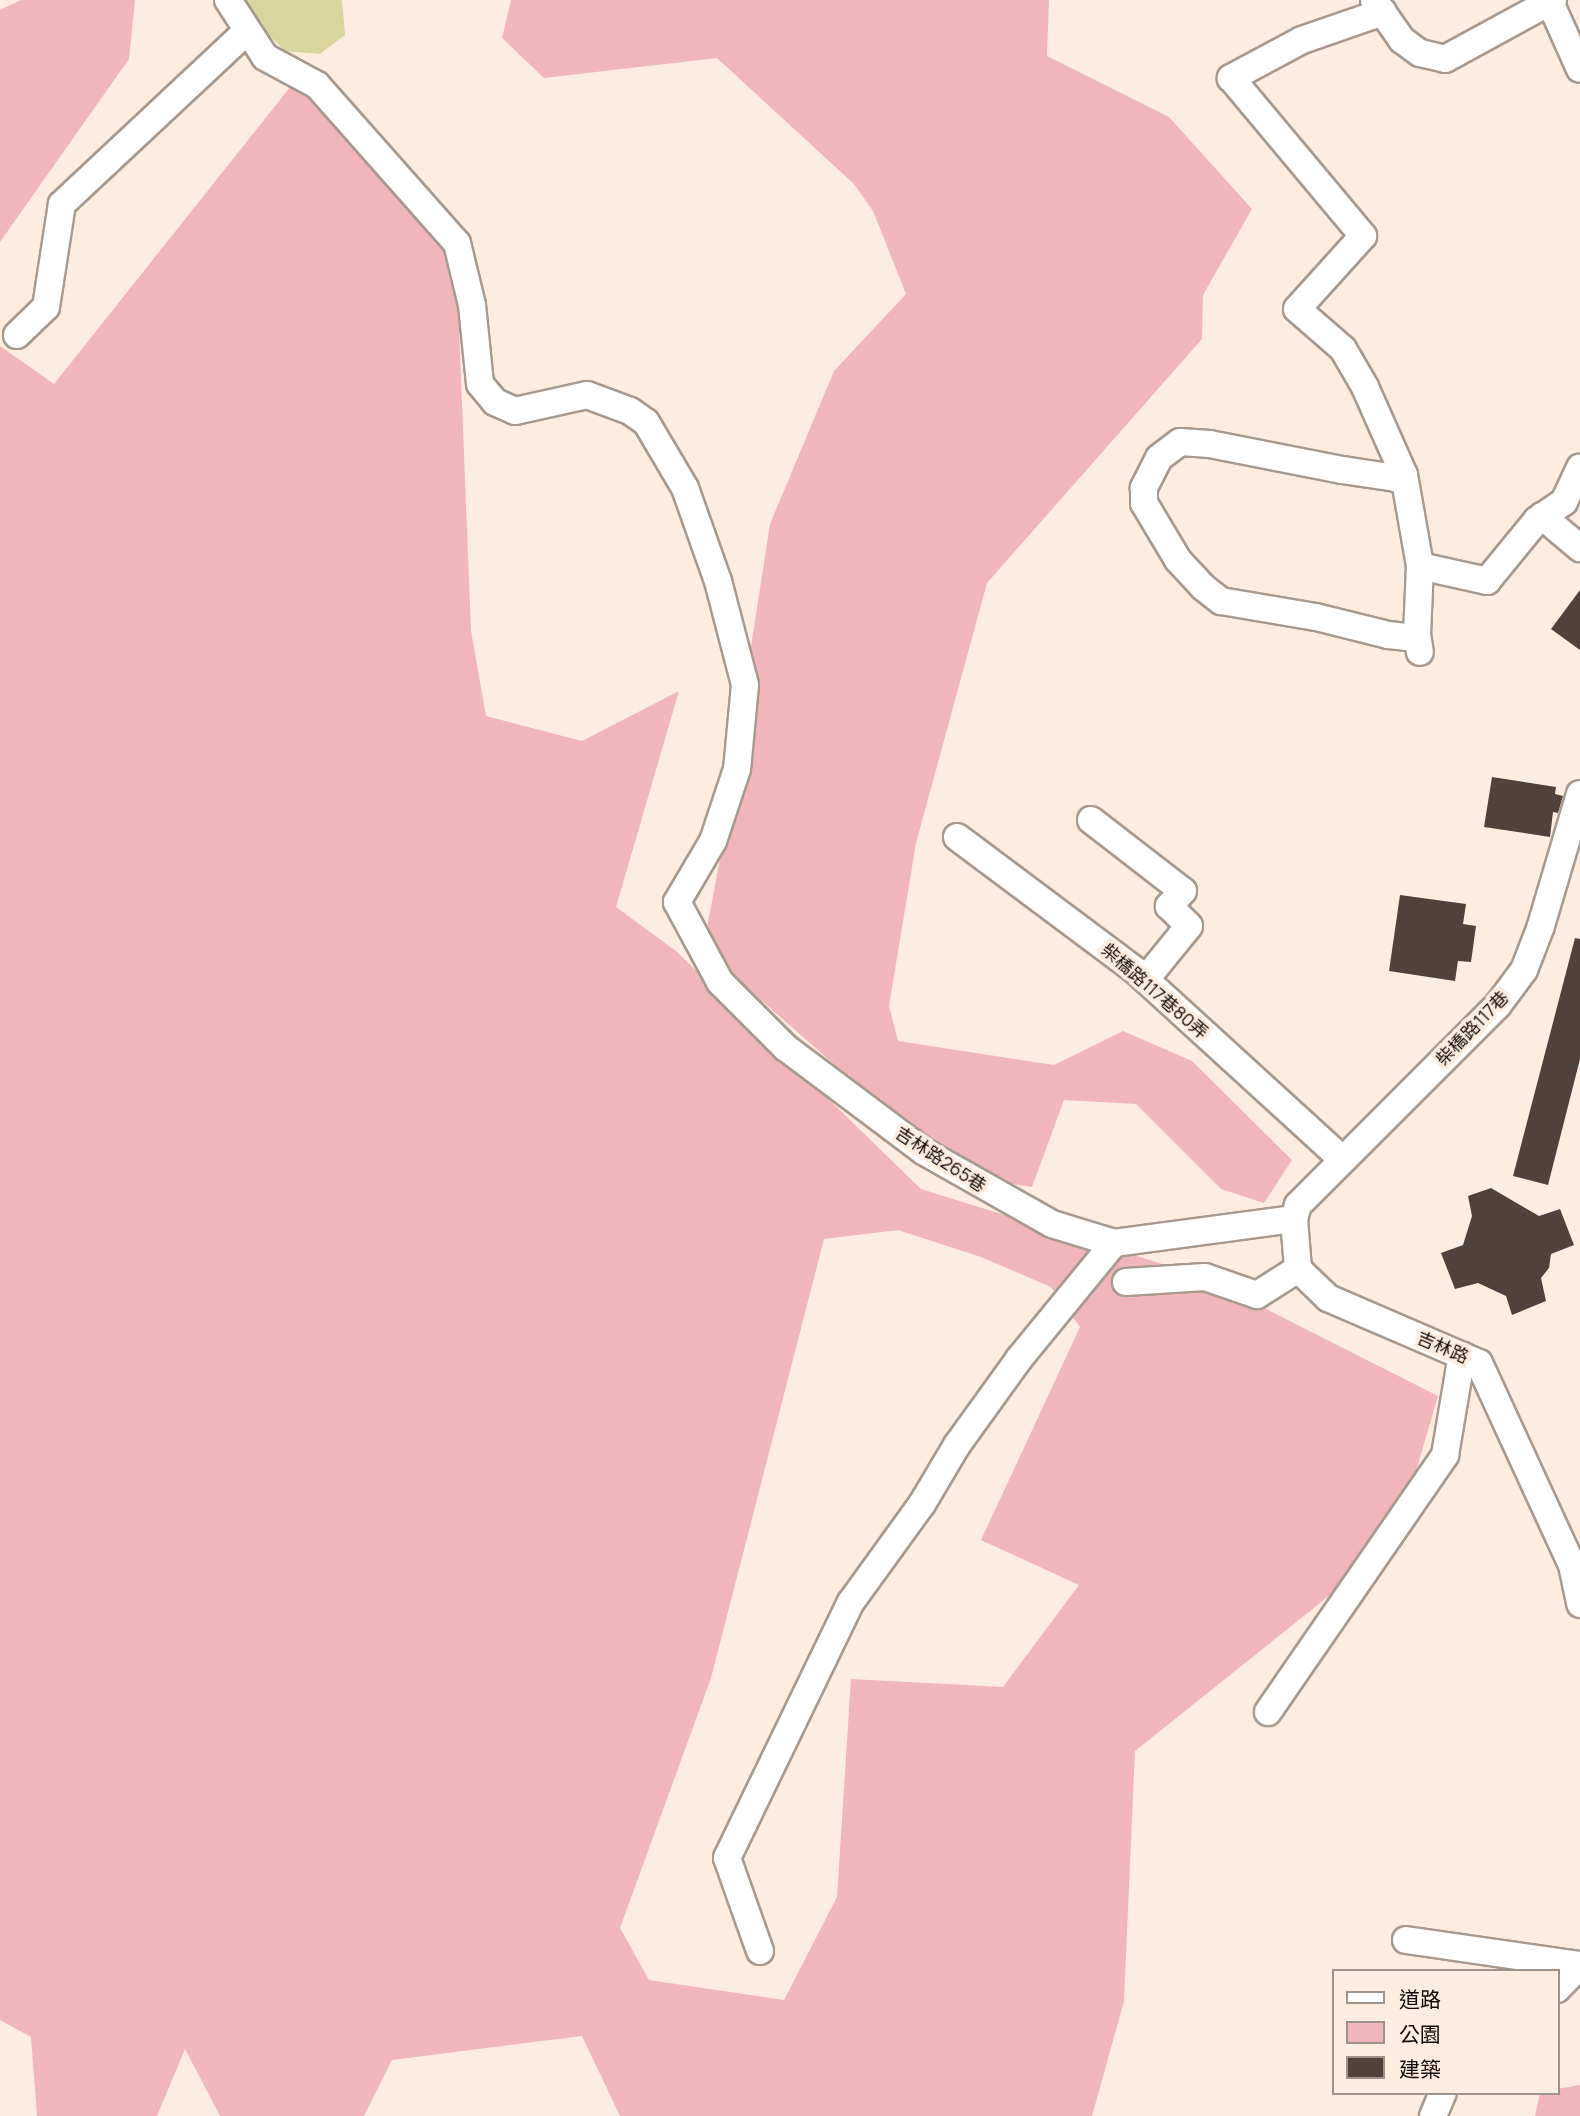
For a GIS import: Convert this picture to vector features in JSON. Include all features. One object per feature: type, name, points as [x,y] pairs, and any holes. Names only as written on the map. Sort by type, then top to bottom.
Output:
[{"type":"street","points":[[16,335],[46,307],[62,204],[246,32],[228,0]]},
{"type":"street","points":[[1404,475],[1396,478],[1304,464],[1210,444],[1180,442],[1159,458],[1144,488],[1144,503],[1178,560],[1203,587],[1221,601],[1316,617],[1406,637],[1419,643],[1420,566],[1404,475],[1365,387],[1343,349],[1297,309],[1363,236],[1231,78],[1302,40],[1378,6],[1402,40],[1420,53],[1445,59],[1552,1],[1580,69]]},
{"type":"street","name":"吉林路265巷","points":[[246,32],[265,57],[317,85],[457,243],[472,305],[480,384],[495,402],[515,411],[587,395],[630,411],[646,422],[685,488],[718,581],[745,685],[737,769],[713,841],[677,902],[720,982],[786,1048],[923,1151],[1052,1224],[1114,1243],[1294,1219]]},
{"type":"street","points":[[1420,566],[1487,581],[1542,516],[1553,512],[1564,502],[1580,467]]},
{"type":"street","points":[[1542,516],[1580,548]]},
{"type":"street","name":"柴橋路117巷","points":[[1294,1219],[1298,1205],[1498,1005],[1524,970],[1541,926],[1580,794]]},
{"type":"street","points":[[1091,820],[1183,891],[1169,906],[1189,926],[1146,979]]},
{"type":"street","name":"柴橋路117巷80弄","points":[[957,837],[1146,979],[1342,1159]]},
{"type":"street","points":[[1126,1282],[1205,1278],[1257,1294],[1298,1269],[1294,1219]]},
{"type":"street","points":[[760,1951],[727,1858],[851,1602],[922,1504],[957,1445],[1018,1359],[1114,1243]]},
{"type":"street","name":"吉林路","points":[[1298,1269],[1328,1298],[1479,1363],[1572,1565],[1580,1604]]},
{"type":"street","points":[[1268,1712],[1444,1455],[1462,1355]]},
{"type":"street","points":[[1406,1940],[1580,1965]]},
{"type":"street","points":[[1559,1987],[1580,1965]]},
{"type":"street","points":[[1433,2116],[1442,2095]]},
{"type":"green space","points":[[21,0],[135,0],[129,59],[0,242],[0,10]]},
{"type":"green space","points":[[511,0],[1049,0],[1047,56],[1169,117],[1252,209],[1203,295],[1202,339],[987,583],[916,843],[889,1006],[898,1041],[1054,1065],[1123,1031],[1192,1061],[1292,1160],[1264,1203],[1221,1189],[1136,1104],[1064,1100],[1032,1187],[986,1180],[877,1102],[703,949],[737,769],[758,704],[745,685],[770,524],[834,371],[906,294],[873,211],[854,184],[717,58],[544,78],[502,38]]},
{"type":"green space","points":[[299,76],[455,225],[471,631],[486,716],[582,741],[679,691],[616,907],[676,951],[921,1189],[1201,1276],[1438,1396],[1395,1543],[1135,1751],[1124,2001],[1092,2116],[620,2116],[582,2036],[392,2060],[364,2116],[220,2116],[185,2049],[157,2116],[37,2116],[31,2037],[0,2020],[0,346],[54,384]],"holes":[[[898,1230],[981,1257],[1051,1287],[1080,1327],[981,1540],[1079,1585],[1003,1687],[851,1679],[837,1897],[784,2000],[649,1980],[620,1928],[711,1678],[824,1239]]]},
{"type":"green space","points":[[1580,2085],[1580,2116],[1535,2116],[1540,2095],[1559,2095],[1559,2089]]},
{"type":"shaded area","points":[[247,0],[342,0],[345,35],[320,54],[285,51],[253,19]]},
{"type":"building","points":[[1580,590],[1580,650],[1551,629]]},
{"type":"building","points":[[1492,777],[1556,787],[1555,794],[1563,796],[1558,813],[1553,812],[1550,837],[1484,827]]},
{"type":"building","points":[[1400,895],[1466,904],[1463,924],[1476,926],[1471,962],[1458,961],[1455,981],[1389,971]]},
{"type":"building","points":[[1575,938],[1580,939],[1580,1059],[1548,1185],[1513,1176]]},
{"type":"building","points":[[1491,1188],[1539,1216],[1560,1209],[1574,1245],[1551,1254],[1549,1268],[1541,1278],[1546,1301],[1512,1315],[1506,1296],[1478,1283],[1455,1289],[1441,1253],[1463,1245],[1472,1216],[1468,1196]]}]
